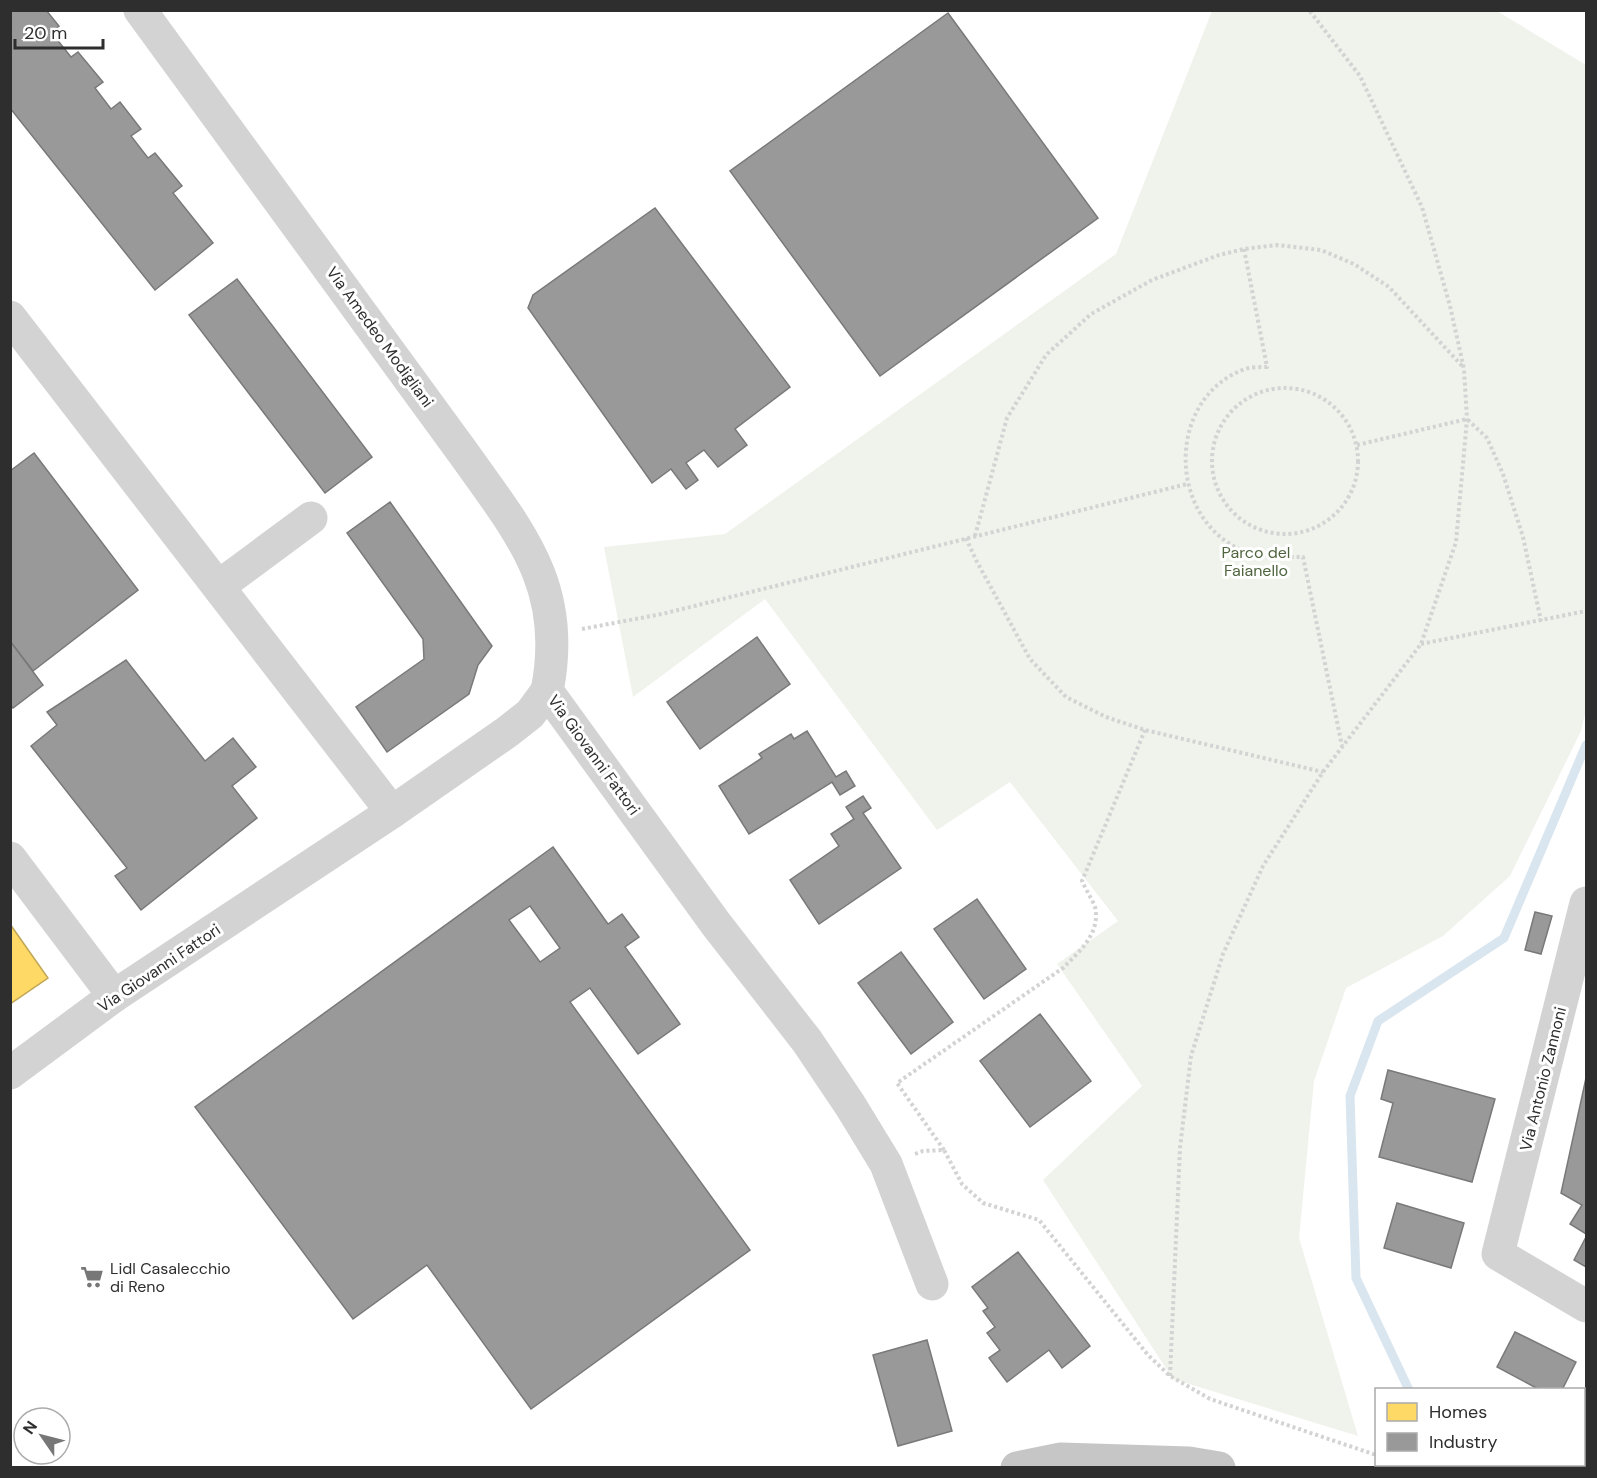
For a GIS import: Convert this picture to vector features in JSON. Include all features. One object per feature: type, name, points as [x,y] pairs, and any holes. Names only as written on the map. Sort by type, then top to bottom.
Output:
[{"type":"main road","points":[[1017,1467],[1061,1459],[1189,1463],[1219,1467]]},
{"type":"street","name":"Via Amedeo Modigliani","points":[[140,10],[516,527],[534,558],[542,579],[552,635],[553,662],[547,691]]},
{"type":"street","points":[[10,317],[392,812]]},
{"type":"street","points":[[219,586],[311,518]]},
{"type":"street","name":"Via Giovanni Fattori","points":[[10,1073],[114,996],[392,812],[531,714],[547,691],[716,924],[807,1041],[850,1105],[885,1164],[933,1284]]},
{"type":"street","points":[[10,858],[114,996]]},
{"type":"street","name":"Via Antonio Zannoni","points":[[1587,903],[1575,1007],[1498,1254],[1587,1306]]},
{"type":"path","points":[[1170,1376],[1180,1148],[1191,1056],[1223,954],[1263,866],[1323,772],[1421,644],[1456,542],[1467,419],[1464,369],[1450,306],[1422,207],[1360,76],[1308,10]]},
{"type":"path","points":[[975,536],[1007,418],[1046,355],[1091,314],[1152,280],[1219,255],[1277,245],[1321,250],[1354,264],[1389,287],[1464,369]]},
{"type":"path","points":[[1244,249],[1267,367],[1247,369],[1233,375],[1216,387],[1195,411],[1186,440],[1184,463],[1187,484],[1206,524],[1244,551],[1273,557],[1303,557],[1342,747]]},
{"type":"path","points":[[1288,387],[1312,392],[1332,404],[1348,423],[1357,445],[1358,469],[1351,493],[1340,509],[1317,527],[1294,534],[1270,533],[1247,524],[1228,508],[1216,487],[1212,463],[1215,439],[1226,418],[1243,401],[1264,390],[1288,387]]},
{"type":"path","points":[[1357,445],[1467,419]]},
{"type":"path","points":[[1467,419],[1487,438],[1503,474],[1523,537],[1541,621]]},
{"type":"path","points":[[552,635],[662,614],[1187,484]]},
{"type":"path","points":[[966,538],[1030,659],[1066,697],[1106,717],[1145,730],[1323,772]]},
{"type":"path","points":[[1421,644],[1587,611]]},
{"type":"path","points":[[1145,730],[1082,881],[1095,908],[1094,928],[1085,946],[1063,968],[897,1083],[944,1150],[962,1184],[983,1203],[1039,1220],[1148,1354],[1170,1376],[1210,1399],[1375,1454]]},
{"type":"path","points":[[885,1164],[923,1151],[944,1150]]},
{"type":"green space","name":"Parco del Faianello","points":[[1212,11],[1497,11],[1586,65],[1586,710],[1581,731],[1510,876],[1443,936],[1346,988],[1314,1081],[1299,1238],[1358,1436],[1173,1379],[1043,1180],[1142,1086],[1057,964],[1118,921],[1010,782],[937,830],[765,599],[633,697],[604,547],[725,534],[1116,254]]},
{"type":"building: Homes","points":[[10,924],[48,978],[10,1004]]},
{"type":"building: Industry","points":[[10,10],[46,10],[59,26],[51,32],[71,57],[78,52],[103,82],[95,88],[111,109],[120,102],[141,129],[131,136],[148,158],[155,153],[182,186],[173,193],[213,243],[155,290],[10,108]]},
{"type":"building: Industry","points":[[948,13],[1098,218],[880,376],[730,171]]},
{"type":"building: Industry","points":[[655,208],[790,387],[735,429],[747,445],[718,467],[704,450],[686,463],[698,480],[686,489],[671,469],[652,483],[528,308],[533,295]]},
{"type":"building: Industry","points":[[237,279],[372,457],[325,493],[189,315]]},
{"type":"building: Industry","points":[[34,453],[138,590],[33,671],[10,641],[10,471]]},
{"type":"building: Industry","points":[[390,502],[492,646],[478,665],[469,694],[387,752],[356,707],[424,659],[423,639],[347,533]]},
{"type":"building: Industry","points":[[757,637],[790,684],[700,749],[667,702]]},
{"type":"building: Industry","points":[[10,641],[43,685],[13,708],[10,705]]},
{"type":"building: Industry","points":[[126,660],[205,761],[233,738],[256,767],[232,786],[257,818],[141,910],[115,876],[127,868],[31,746],[57,725],[47,712]]},
{"type":"building: Industry","points":[[807,731],[836,777],[846,771],[855,786],[840,795],[832,782],[749,834],[719,786],[762,758],[759,754],[791,734],[794,739]]},
{"type":"building: Industry","points":[[863,796],[871,808],[863,813],[901,868],[819,924],[790,880],[839,846],[831,834],[854,819],[846,807]]},
{"type":"building: Industry","points":[[553,847],[608,924],[622,914],[639,937],[625,947],[680,1024],[638,1054],[590,988],[570,1002],[750,1250],[531,1409],[427,1265],[353,1319],[195,1107]],"holes":[[[530,906],[560,948],[540,962],[509,920]]]},
{"type":"building: Industry","points":[[977,899],[1026,969],[984,999],[934,929]]},
{"type":"building: Industry","points":[[1535,912],[1552,916],[1541,954],[1525,950]]},
{"type":"building: Industry","points":[[901,952],[953,1022],[911,1054],[858,983]]},
{"type":"building: Industry","points":[[1040,1014],[1091,1081],[1030,1127],[980,1061]]},
{"type":"building: Industry","points":[[1388,1070],[1495,1099],[1472,1182],[1379,1157],[1393,1103],[1381,1099]]},
{"type":"building: Industry","points":[[1586,1078],[1586,1234],[1570,1224],[1582,1205],[1561,1193]]},
{"type":"building: Industry","points":[[1397,1203],[1464,1223],[1451,1268],[1384,1248]]},
{"type":"building: Industry","points":[[1586,1237],[1586,1267],[1574,1260]]},
{"type":"building: Industry","points":[[1018,1252],[1090,1346],[1062,1368],[1049,1350],[1007,1382],[989,1358],[1000,1350],[987,1333],[995,1327],[983,1311],[988,1308],[972,1287]]},
{"type":"building: Industry","points":[[1515,1332],[1576,1362],[1563,1388],[1536,1388],[1497,1367]]},
{"type":"building: Industry","points":[[927,1340],[952,1431],[898,1446],[873,1355]]},
{"type":"building: Industry","points":[[1473,1466],[1556,1466],[1558,1468],[1475,1468]]},
{"type":"waterway","points":[[1408,1388],[1356,1278],[1350,1096],[1378,1021],[1504,938],[1586,745]]},
{"type":"place","name":"Lidl Casalecchio di Reno","points":[[92,1277]]}]
